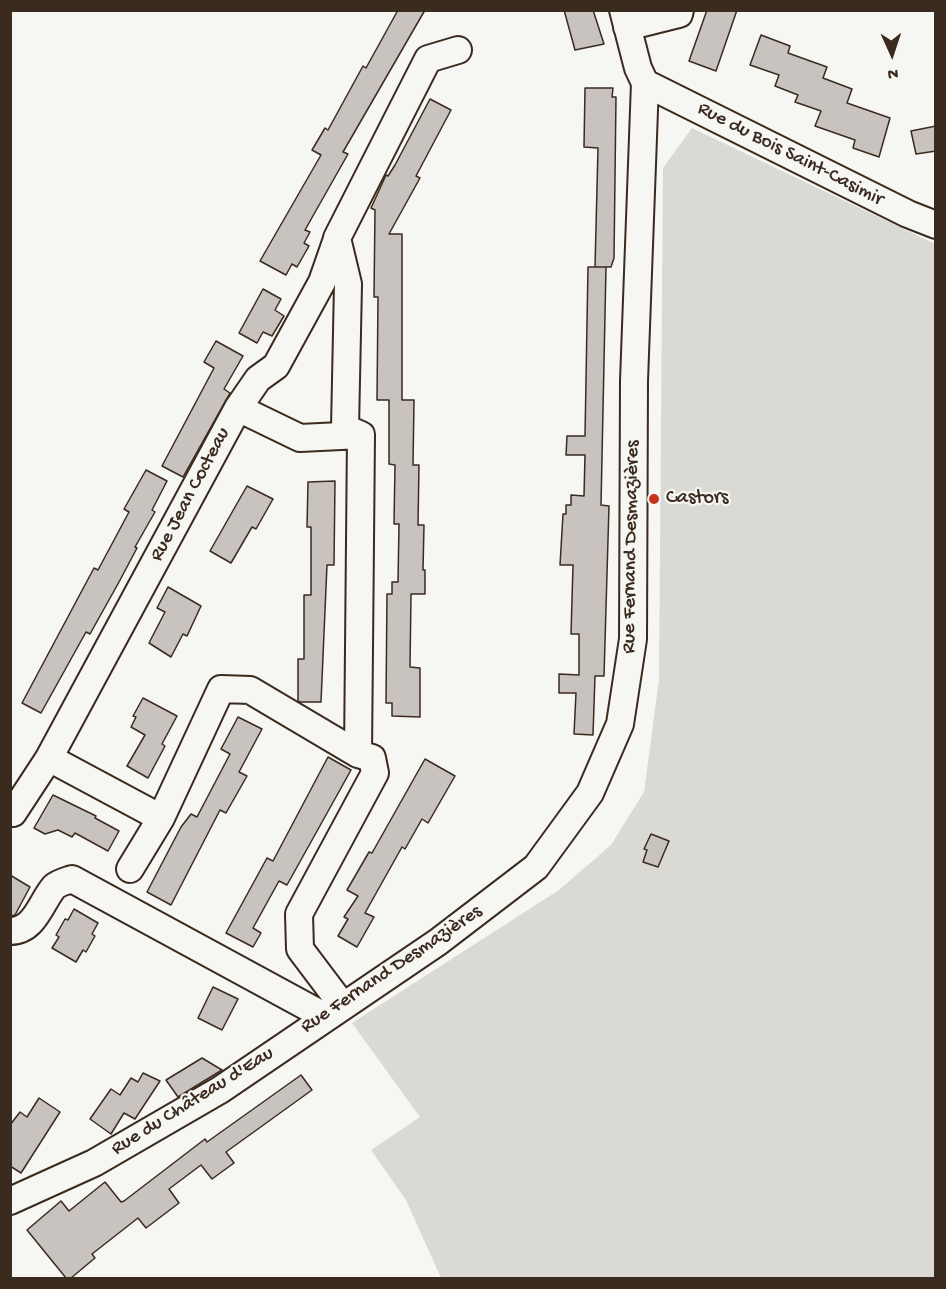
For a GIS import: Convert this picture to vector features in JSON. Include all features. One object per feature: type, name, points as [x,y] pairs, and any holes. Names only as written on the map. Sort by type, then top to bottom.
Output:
[{"type":"street","points":[[645,83],[638,68],[625,19],[679,14],[680,10]]},
{"type":"street","name":"Rue Jean Cocteau","points":[[13,813],[49,758],[238,408],[258,379],[276,366],[322,282],[337,238],[428,59],[458,50]]},
{"type":"street","name":"Rue du Bois Saint-Casimir","points":[[645,83],[908,214],[936,225]]},
{"type":"street","name":"Rue Fernand Desmazières","points":[[291,1039],[438,942],[536,867],[590,793],[620,724],[633,639],[634,347],[645,83]]},
{"type":"street","points":[[337,238],[348,284],[345,428],[361,435]]},
{"type":"street","points":[[238,408],[300,438],[361,435]]},
{"type":"street","points":[[358,754],[361,435]]},
{"type":"street","points":[[130,869],[161,818],[221,689],[250,690],[358,754],[372,758],[375,773],[299,914],[300,949],[334,1012]]},
{"type":"street","points":[[49,758],[161,818]]},
{"type":"street","points":[[10,931],[16,931],[33,920],[55,886],[72,879],[334,1012]]},
{"type":"street","name":"Rue du Château d'Eau","points":[[10,1200],[94,1163],[220,1090],[291,1039]]},
{"type":"shaded area","points":[[692,128],[935,244],[935,1278],[441,1278],[406,1200],[371,1150],[420,1117],[352,1023],[559,890],[611,845],[644,792],[659,680],[663,168]]},
{"type":"building","points":[[398,10],[425,10],[343,152],[348,154],[305,230],[310,232],[304,243],[309,246],[297,267],[292,264],[286,275],[260,261],[321,155],[312,150],[325,128],[328,130],[363,66],[366,68]]},
{"type":"building","points":[[564,10],[593,10],[604,44],[575,50]]},
{"type":"building","points":[[707,10],[737,10],[716,71],[689,61]]},
{"type":"building","points":[[761,35],[790,46],[788,53],[827,67],[823,78],[852,89],[847,103],[890,118],[879,157],[853,148],[855,140],[815,126],[821,111],[795,102],[798,95],[775,86],[779,75],[750,65]]},
{"type":"building","points":[[585,88],[613,88],[612,97],[616,97],[614,258],[611,267],[606,267],[601,505],[609,506],[604,676],[595,676],[593,735],[574,734],[576,693],[559,693],[559,674],[579,675],[579,634],[571,634],[573,565],[560,565],[563,514],[566,514],[566,505],[571,505],[571,495],[584,496],[585,455],[566,455],[567,436],[585,436],[588,267],[595,267],[598,148],[584,147]]},
{"type":"building","points":[[430,99],[451,110],[416,176],[420,178],[389,234],[402,234],[402,400],[414,400],[413,465],[419,465],[418,525],[424,525],[423,570],[425,570],[425,594],[411,594],[410,667],[420,668],[420,717],[392,716],[392,703],[386,703],[387,594],[392,594],[392,582],[398,582],[399,524],[394,524],[395,465],[389,464],[389,400],[377,400],[378,297],[374,297],[375,210],[371,208],[386,175],[388,176],[395,165]]},
{"type":"building","points":[[936,126],[936,151],[916,154],[911,131]]},
{"type":"building","points":[[263,289],[281,299],[275,310],[284,316],[272,336],[263,332],[257,343],[239,333]]},
{"type":"building","points":[[216,341],[243,356],[224,389],[230,393],[183,477],[162,466],[214,368],[204,362]]},
{"type":"building","points":[[146,470],[167,481],[152,510],[155,512],[90,634],[86,632],[41,713],[22,703],[94,568],[98,570],[129,512],[124,509]]},
{"type":"building","points":[[335,481],[334,565],[327,565],[321,702],[300,702],[298,701],[298,659],[304,659],[304,595],[311,595],[311,527],[307,527],[308,482]]},
{"type":"building","points":[[247,486],[273,499],[256,529],[252,527],[231,563],[210,551]]},
{"type":"building","points":[[168,587],[201,606],[187,636],[183,634],[171,657],[149,643],[165,612],[157,608]]},
{"type":"building","points":[[143,698],[177,716],[162,744],[165,746],[148,778],[127,766],[145,735],[131,727],[136,717],[133,716]]},
{"type":"building","points":[[238,717],[262,729],[239,772],[247,776],[226,813],[220,810],[171,905],[147,892],[181,827],[191,814],[197,817],[230,754],[221,749]]},
{"type":"building","points":[[328,757],[351,770],[287,885],[279,881],[253,928],[261,933],[253,947],[226,933],[267,858],[273,861]]},
{"type":"building","points":[[425,759],[455,776],[428,823],[422,819],[405,849],[402,847],[365,913],[374,917],[357,947],[338,936],[348,919],[344,917],[358,896],[347,890],[369,852],[372,853]]},
{"type":"building","points":[[53,795],[96,816],[95,818],[119,831],[108,851],[75,833],[72,837],[58,830],[45,834],[34,828]]},
{"type":"building","points":[[651,834],[669,841],[658,867],[643,862],[647,850],[644,849]]},
{"type":"building","points":[[10,875],[30,887],[15,915],[10,916]]},
{"type":"building","points":[[74,909],[98,923],[92,934],[95,936],[86,952],[83,950],[76,962],[52,948],[59,937],[56,935],[65,919],[68,920]]},
{"type":"building","points":[[213,987],[238,999],[222,1030],[198,1018]]},
{"type":"building","points":[[202,1058],[222,1070],[178,1097],[166,1080]]},
{"type":"building","points":[[143,1073],[160,1081],[135,1119],[124,1113],[111,1134],[90,1119],[111,1089],[120,1095],[131,1078],[138,1082]]},
{"type":"building","points":[[301,1075],[312,1090],[226,1152],[234,1163],[212,1179],[201,1165],[169,1189],[179,1203],[146,1228],[138,1218],[92,1254],[95,1258],[71,1278],[66,1278],[27,1230],[61,1201],[69,1211],[105,1182],[121,1202],[124,1201],[205,1139],[207,1142]]},
{"type":"building","points":[[39,1098],[60,1112],[21,1173],[10,1166],[10,1125],[20,1112],[27,1117]]},
{"type":"place","name":"Castors","points":[[654,499]]}]
